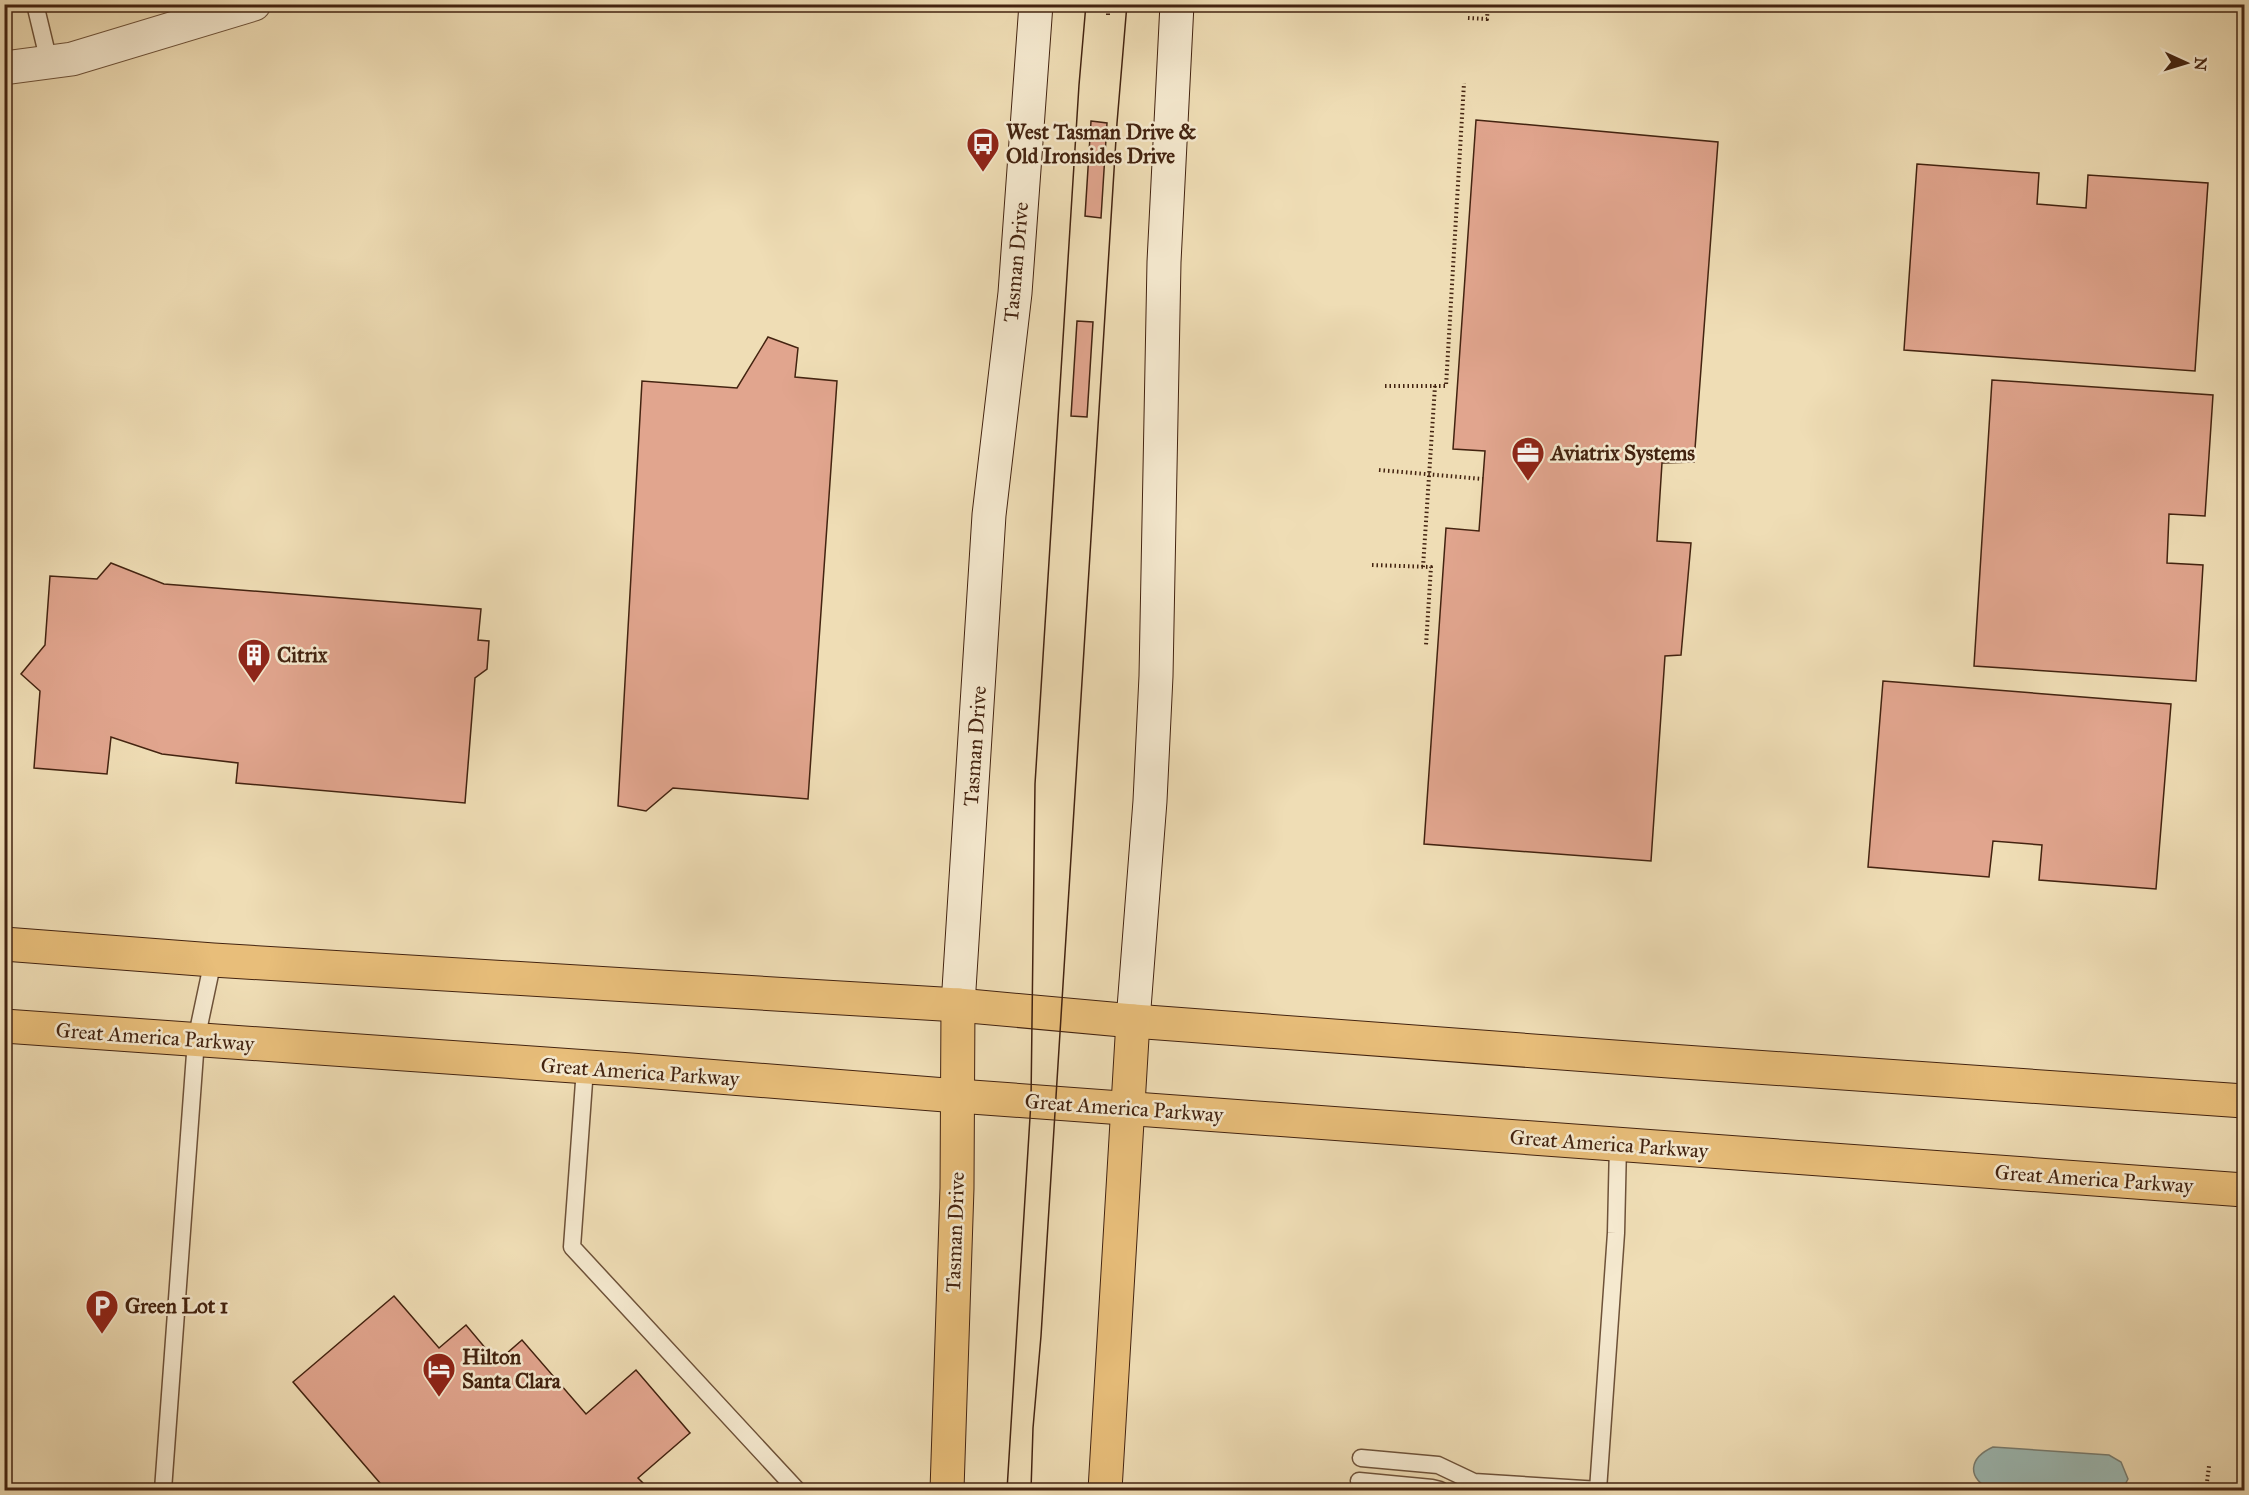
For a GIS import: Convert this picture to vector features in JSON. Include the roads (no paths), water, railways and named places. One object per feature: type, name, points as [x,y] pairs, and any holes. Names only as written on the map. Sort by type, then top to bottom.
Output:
[{"type":"main road","points":[[4,68],[72,60],[254,4]]},
{"type":"main road","name":"Tasman Drive","points":[[947,1491],[957,1188],[958,1005],[989,515],[1015,293],[1036,4]]},
{"type":"main road","points":[[1105,1491],[1127,1108],[1150,801],[1156,666],[1164,262],[1177,4]]},
{"type":"main road","points":[[4,944],[213,960],[958,1005],[1133,1021],[1681,1062],[2244,1101]]},
{"type":"main road","name":"Great America Parkway","points":[[4,1026],[631,1070],[2244,1190]]},
{"type":"lane","points":[[35,4],[49,62]]},
{"type":"lane","points":[[163,1491],[196,1040],[213,960]]},
{"type":"lane","points":[[585,1068],[572,1247],[797,1491]]},
{"type":"lane","points":[[1361,1458],[1438,1465],[1469,1486],[1599,1490],[1616,1233],[1618,1144]]},
{"type":"lane","points":[[1359,1481],[1432,1488],[1440,1491]]},
{"type":"water","points":[[1993,1447],[2109,1455],[2121,1462],[2128,1479],[2122,1490],[1991,1490],[1977,1479],[1974,1468],[1979,1457]]},
{"type":"tram line","points":[[1007,1490],[1031,1101],[1035,784],[1086,4]]},
{"type":"tram line","points":[[1031,1490],[1033,1428],[1041,1336],[1117,123],[1127,4]]},
{"type":"place","name":"West Tasman Drive & Old Ironsides Drive","points":[[983,173]]},
{"type":"place","name":"Aviatrix Systems","points":[[1528,482]]},
{"type":"place","name":"Citrix","points":[[254,684]]},
{"type":"place","name":"Green Lot 1","points":[[102,1335]]},
{"type":"place","name":"Hilton Santa Clara","points":[[439,1398]]}]
